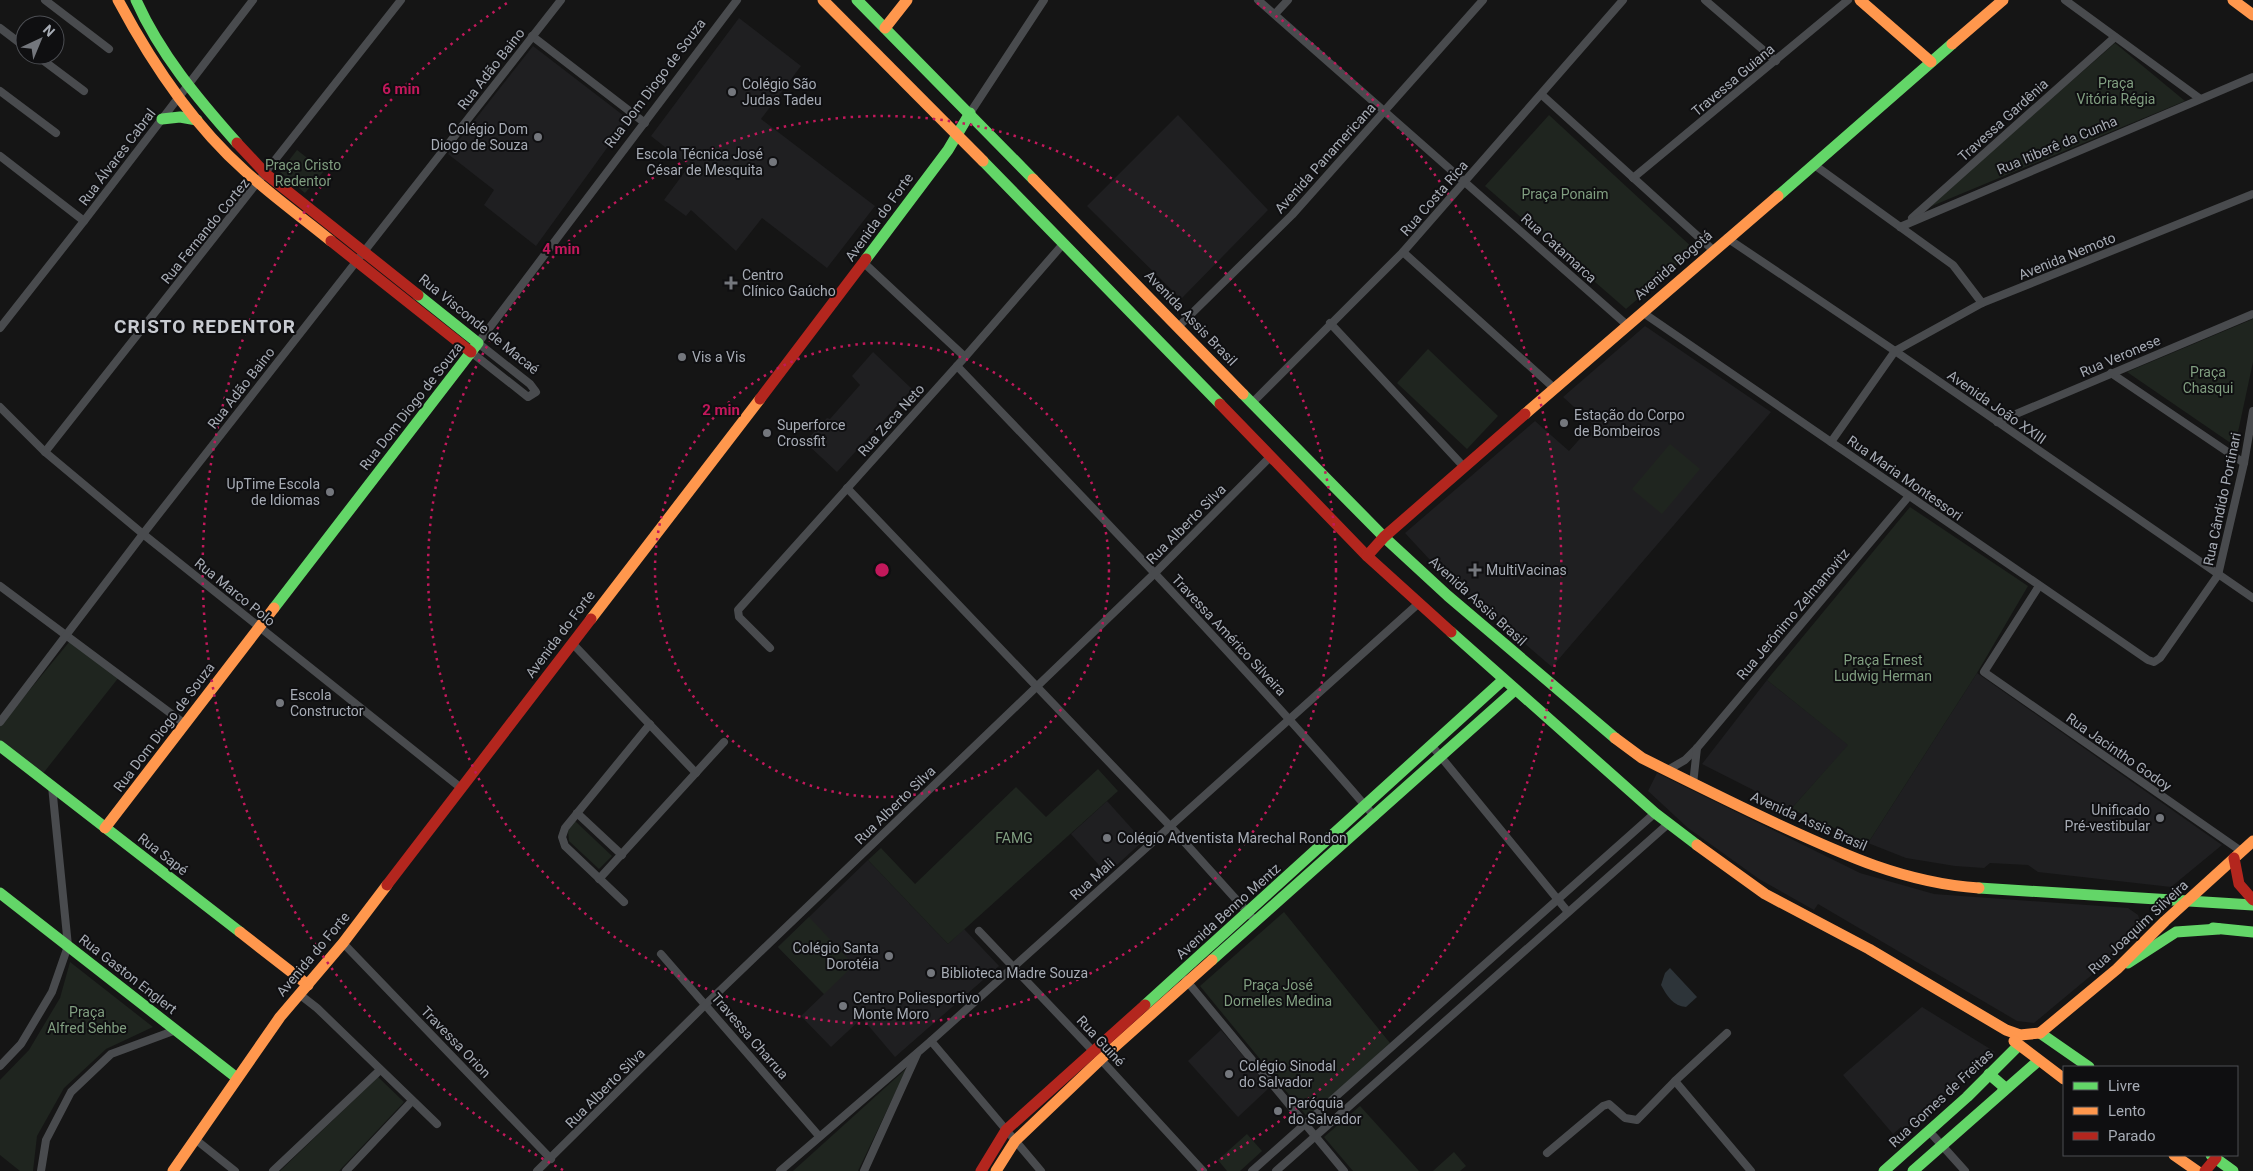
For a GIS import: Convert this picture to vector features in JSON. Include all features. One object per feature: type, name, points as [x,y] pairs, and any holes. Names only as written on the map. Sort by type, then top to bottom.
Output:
[{"type":"main road","name":"Rua Visconde de Macaé","points":[[118,0],[138,39],[179,97],[197,120],[258,184],[475,347]]},
{"type":"main road","name":"Rua Visconde de Macaé","points":[[136,0],[150,29],[188,86],[266,174],[364,251],[475,347]]},
{"type":"main road","points":[[823,0],[1367,556],[1503,680],[1668,824],[1765,894],[1869,949],[2006,1030],[2020,1035],[2040,1033],[2088,1066]]},
{"type":"main road","name":"Avenida Assis Brasil","points":[[857,0],[970,113],[1384,537],[1448,596],[1608,733],[1666,772],[1839,853],[1896,874],[1945,886],[2253,905]]},
{"type":"main road","points":[[885,28],[908,0]]},
{"type":"main road","points":[[1860,0],[1931,62]]},
{"type":"main road","name":"Avenida Bogotá","points":[[1367,556],[1384,537],[1554,388],[2004,0]]},
{"type":"main road","points":[[2236,1],[2253,15]]},
{"type":"main road","name":"Avenida do Forte","points":[[173,1171],[280,1017],[343,943],[864,263],[958,136],[970,113]]},
{"type":"main road","points":[[162,119],[180,117],[197,120]]},
{"type":"main road","name":"Rua Dom Diogo de Souza","points":[[105,828],[475,347]]},
{"type":"main road","name":"Avenida Benno Mentz","points":[[981,1171],[1006,1130],[1097,1055],[1184,978],[1251,917],[1290,876],[1503,680]]},
{"type":"main road","name":"Avenida Benno Mentz","points":[[1251,917],[1298,885],[1442,758],[1515,690]]},
{"type":"main road","name":"Rua Sapé","points":[[0,746],[308,985]]},
{"type":"main road","name":"Rua Joaquim Silveira","points":[[2040,1033],[2117,969],[2165,921],[2253,841]]},
{"type":"main road","points":[[2237,855],[2239,884],[2253,900]]},
{"type":"main road","points":[[1290,876],[1298,885]]},
{"type":"main road","name":"Rua Gaston Englert","points":[[0,893],[237,1078]]},
{"type":"main road","points":[[2165,921],[2253,932]]},
{"type":"main road","points":[[2117,969],[2146,954],[2171,934],[2187,930],[2219,929]]},
{"type":"main road","points":[[2006,1030],[2018,1046],[2063,1078]]},
{"type":"main road","name":"Rua Gomes de Freitas","points":[[1884,1171],[2018,1046]]},
{"type":"main road","name":"Avenida Benno Mentz","points":[[996,1171],[1015,1141],[1097,1055]]},
{"type":"main road","points":[[1913,1171],[2038,1061]]},
{"type":"main road","points":[[1989,1074],[2003,1086],[2003,1091]]},
{"type":"main road","points":[[2176,1156],[2198,1171]]},
{"type":"main road","points":[[2205,1171],[2213,1156],[2233,1171]]},
{"type":"street","points":[[45,0],[110,49]]},
{"type":"street","name":"Rua Álvares Cabral","points":[[0,328],[253,0]]},
{"type":"street","name":"Rua Fernando Cortez","points":[[45,452],[266,174],[401,0]]},
{"type":"street","name":"Rua Adão Baino","points":[[0,722],[143,534],[561,0]]},
{"type":"street","name":"Rua Dom Diogo de Souza","points":[[475,347],[737,0]]},
{"type":"street","points":[[970,113],[1044,0]]},
{"type":"street","name":"Rua Catamarca","points":[[1258,0],[1627,325]]},
{"type":"street","points":[[1275,14],[1288,0]]},
{"type":"street","name":"Avenida Panamericana","points":[[1179,326],[1292,215],[1483,0]]},
{"type":"street","name":"Rua Costa Rica","points":[[1253,402],[1403,252],[1623,0]]},
{"type":"street","points":[[1705,0],[1776,61]]},
{"type":"street","name":"Travessa Guiana","points":[[1633,178],[1848,0]]},
{"type":"street","points":[[2065,0],[2199,98]]},
{"type":"street","points":[[0,28],[15,39]]},
{"type":"street","points":[[532,36],[645,123]]},
{"type":"street","name":"Travessa Gardênia","points":[[1903,224],[2115,37]]},
{"type":"street","points":[[49,65],[84,91]]},
{"type":"street","name":"Rua Itiberê da Cunha","points":[[1903,224],[2199,98],[2253,77]]},
{"type":"street","points":[[0,91],[56,133]]},
{"type":"street","points":[[1542,95],[1713,250]]},
{"type":"street","points":[[0,156],[84,221]]},
{"type":"street","points":[[1813,164],[1903,224],[1953,265],[1982,303]]},
{"type":"street","name":"Avenida Nemoto","points":[[1895,351],[1982,303],[2253,194]]},
{"type":"street","name":"Avenida João XXIII","points":[[1727,238],[1895,351],[2253,598]]},
{"type":"street","name":"Rua Zeca Neto","points":[[770,648],[737,612],[965,357],[1063,244]]},
{"type":"street","points":[[1403,252],[1554,388]]},
{"type":"street","points":[[864,263],[965,357]]},
{"type":"street","name":"Rua Maria Montessori","points":[[1642,312],[2039,586],[2148,660],[2154,662]]},
{"type":"street","name":"Rua Veronese","points":[[1997,422],[2253,314]]},
{"type":"street","points":[[1330,323],[1464,467]]},
{"type":"street","name":"Rua Visconde de Macaé","points":[[475,347],[530,384],[536,392],[528,397],[475,347]]},
{"type":"street","points":[[1831,442],[1895,351]]},
{"type":"street","name":"Travessa Américo Silveira","points":[[957,366],[1155,573],[1290,719],[1375,817]]},
{"type":"street","points":[[2110,373],[2244,463]]},
{"type":"street","name":"Rua Marco Polo","points":[[0,407],[45,452],[143,534],[461,788]]},
{"type":"street","name":"Rua Cândido Portinari","points":[[2154,662],[2160,658],[2218,575],[2244,463],[2253,411]]},
{"type":"street","name":"Rua Alberto Silva","points":[[537,1171],[706,1004],[1155,573],[1270,457]]},
{"type":"street","points":[[847,488],[1170,826],[1251,917]]},
{"type":"street","name":"Rua Jerônimo Zelmanovitz","points":[[1666,772],[1685,760],[1697,748],[1909,496]]},
{"type":"street","points":[[0,586],[185,724]]},
{"type":"street","name":"Rua Jacintho Godoy","points":[[2039,586],[1984,672],[2237,855]]},
{"type":"street","name":"Rua Mali","points":[[780,1171],[931,1041],[1418,603]]},
{"type":"street","points":[[572,643],[696,773]]},
{"type":"street","points":[[624,902],[565,846],[562,837],[565,828],[650,724]]},
{"type":"street","points":[[599,879],[724,742]]},
{"type":"street","points":[[1432,746],[1568,912]]},
{"type":"street","points":[[1693,784],[1697,748]]},
{"type":"street","points":[[0,1066],[22,1044],[52,992],[68,946],[52,786]]},
{"type":"street","points":[[1252,1171],[1608,856],[1655,812]]},
{"type":"street","points":[[577,813],[622,855]]},
{"type":"street","points":[[1276,1171],[1668,824]]},
{"type":"street","points":[[1608,856],[1618,868]]},
{"type":"street","name":"Rua Guiné","points":[[979,931],[1097,1055],[1203,1171]]},
{"type":"street","name":"Travessa Orion","points":[[343,943],[551,1158]]},
{"type":"street","name":"Travessa Charrua","points":[[661,954],[819,1136]]},
{"type":"street","points":[[1184,978],[1344,1171]]},
{"type":"street","points":[[299,994],[437,1124]]},
{"type":"street","points":[[1433,1011],[1443,1024]]},
{"type":"street","points":[[41,1171],[46,1140],[71,1092],[111,1054],[176,1030]]},
{"type":"street","points":[[1547,1153],[1603,1106],[1609,1104],[1625,1118],[1637,1120],[1675,1080],[1727,1033]]},
{"type":"street","points":[[931,1041],[1042,1171]]},
{"type":"street","points":[[864,1171],[918,1052]]},
{"type":"street","points":[[273,1171],[380,1070]]},
{"type":"street","points":[[1675,1080],[1751,1171]]},
{"type":"street","points":[[346,1171],[412,1101]]},
{"type":"street","points":[[1929,1131],[1966,1171]]},
{"type":"street","points":[[196,1139],[235,1171]]},
{"type":"shaded area","points":[[739,18],[801,66],[761,119],[875,206],[827,268],[762,218],[736,251],[691,210],[686,216],[664,200],[689,166],[651,136]]},
{"type":"shaded area","name":"Colégio Dom Diogo de Souza","points":[[533,46],[628,119],[536,246],[484,205],[494,190],[448,154]]},
{"type":"shaded area","points":[[1178,115],[1268,210],[1181,299],[1087,206]]},
{"type":"shaded area","points":[[1645,326],[1771,412],[1552,667],[1443,574],[1405,533],[1535,421],[1569,451],[1593,424],[1563,397]]},
{"type":"shaded area","points":[[873,352],[912,389],[837,472],[805,442],[827,418],[830,419],[860,385],[852,376]]},
{"type":"shaded area","points":[[1977,673],[2222,845],[2171,887],[2038,872],[2028,865],[1990,863],[1984,868],[1955,866],[1906,858],[1868,843]]},
{"type":"shaded area","points":[[1767,680],[1849,745],[1791,809],[1702,764]]},
{"type":"shaded area","points":[[1657,773],[1860,873],[1934,894],[2128,908],[2138,915],[2142,927],[2141,934],[2034,1023],[2017,1021],[1818,904],[1814,910],[1759,879],[1688,828],[1648,791]]},
{"type":"shaded area","name":"Colégio Adventista Marechal Rondon","points":[[1107,801],[1143,841],[1107,874],[1071,834]]},
{"type":"shaded area","name":"Colégio Santa Dorotéia","points":[[868,860],[948,944],[964,929],[999,966],[895,1057],[862,1018],[831,1047],[801,1016],[824,994],[778,947]]},
{"type":"shaded area","points":[[1670,968],[1697,997],[1686,1007],[1677,1005],[1668,997],[1661,985],[1665,973]]},
{"type":"shaded area","points":[[1922,1007],[1995,1052],[1933,1108],[1904,1130],[1901,1127],[1893,1134],[1843,1075]]},
{"type":"shaded area","name":"Colégio Sinodal do Salvador","points":[[1221,1030],[1270,1087],[1238,1117],[1188,1061]]},
{"type":"green space","name":"Praça Vitória Régia","points":[[2115,43],[2185,101],[1927,208]]},
{"type":"green space","name":"Praça Ponaim","points":[[1549,115],[1695,250],[1626,309],[1485,186]]},
{"type":"green space","name":"Praça Cristo Redentor","points":[[297,150],[324,171],[305,193],[280,172]]},
{"type":"green space","name":"Praça Chasqui","points":[[2253,319],[2253,362],[2235,446],[2127,372]]},
{"type":"green space","points":[[1428,349],[1498,416],[1467,449],[1397,383]]},
{"type":"green space","points":[[1670,444],[1700,469],[1662,514],[1632,489]]},
{"type":"green space","name":"Praça Ernest Ludwig Herman","points":[[1910,507],[2028,586],[1977,673],[1868,843],[1791,809],[1848,745],[1767,680]]},
{"type":"green space","points":[[70,641],[119,677],[41,776],[0,744],[0,726]]},
{"type":"green space","name":"FAMG","points":[[1098,769],[1118,791],[948,944],[868,860],[881,848],[915,884],[1016,787],[1046,817]]},
{"type":"green space","points":[[575,821],[612,856],[599,869],[569,841],[568,830]]},
{"type":"green space","name":"Praça José Dornelles Medina","points":[[1284,912],[1390,1043],[1309,1119],[1200,986]]},
{"type":"green space","points":[[809,917],[854,965],[824,994],[778,947]]},
{"type":"green space","name":"Praça Alfred Sehbe","points":[[70,962],[153,1027],[106,1049],[64,1088],[37,1136],[33,1171],[20,1171],[0,1155],[0,1080],[29,1050],[60,998]]},
{"type":"green space","points":[[907,1068],[858,1171],[793,1171]]},
{"type":"green space","points":[[378,1077],[404,1102],[339,1171],[280,1171]]},
{"type":"green space","points":[[1360,1106],[1419,1171],[1353,1171],[1324,1137]]},
{"type":"green space","points":[[1247,1134],[1262,1151],[1240,1171],[1227,1171],[1218,1160]]},
{"type":"green space","points":[[1454,1152],[1466,1166],[1460,1171],[1433,1171]]},
{"type":"traffic: fast","points":[[136,0],[156,39],[168,57],[194,93],[237,143]]},
{"type":"traffic: fast","points":[[857,0],[1033,179]]},
{"type":"traffic: fast","points":[[1778,196],[1952,44]]},
{"type":"traffic: fast","points":[[866,259],[948,150],[970,113]]},
{"type":"traffic: fast","points":[[162,119],[180,117],[197,120]]},
{"type":"traffic: fast","points":[[983,161],[1220,404]]},
{"type":"traffic: fast","points":[[274,608],[478,343],[418,295]]},
{"type":"traffic: fast","points":[[1243,394],[1384,537],[1448,596],[1615,738]]},
{"type":"traffic: fast","points":[[1451,632],[1655,813],[1697,845]]},
{"type":"traffic: fast","points":[[1145,1005],[1503,680]]},
{"type":"traffic: fast","points":[[1212,960],[1515,690]]},
{"type":"traffic: fast","points":[[0,746],[240,932]]},
{"type":"traffic: fast","points":[[1979,888],[2253,905]]},
{"type":"traffic: fast","points":[[0,893],[237,1078]]},
{"type":"traffic: fast","points":[[2213,928],[2253,932]]},
{"type":"traffic: fast","points":[[2128,963],[2176,932],[2219,929]]},
{"type":"traffic: fast","points":[[2040,1033],[2088,1066]]},
{"type":"traffic: fast","points":[[1884,1171],[1967,1097],[2018,1046]]},
{"type":"traffic: fast","points":[[1913,1171],[2038,1061]]},
{"type":"traffic: fast","points":[[1989,1074],[2003,1086],[2003,1091]]},
{"type":"traffic: fast","points":[[2212,1156],[2233,1171]]},
{"type":"traffic: slow","points":[[118,0],[159,69],[190,113],[207,133],[255,180],[331,241]]},
{"type":"traffic: slow","points":[[823,0],[983,161]]},
{"type":"traffic: slow","points":[[885,28],[907,0]]},
{"type":"traffic: slow","points":[[1860,0],[1931,62]]},
{"type":"traffic: slow","points":[[1952,44],[2003,0]]},
{"type":"traffic: slow","points":[[2233,0],[2253,15]]},
{"type":"traffic: slow","points":[[1033,179],[1243,394]]},
{"type":"traffic: slow","points":[[1525,414],[1778,196]]},
{"type":"traffic: slow","points":[[591,619],[760,399]]},
{"type":"traffic: slow","points":[[105,828],[274,608]]},
{"type":"traffic: slow","points":[[1615,738],[1642,758],[1758,815],[1849,856],[1925,880],[1979,888]]},
{"type":"traffic: slow","points":[[2040,1033],[2117,969],[2165,921],[2253,841]]},
{"type":"traffic: slow","points":[[1697,845],[1765,894],[1869,949],[2006,1030],[2020,1035],[2040,1033]]},
{"type":"traffic: slow","points":[[173,1171],[280,1017],[343,943],[387,885]]},
{"type":"traffic: slow","points":[[240,932],[308,985]]},
{"type":"traffic: slow","points":[[996,1171],[1015,1141],[1101,1059],[1212,960]]},
{"type":"traffic: slow","points":[[2014,1041],[2063,1078]]},
{"type":"traffic: slow","points":[[2175,1156],[2197,1171]]},
{"type":"traffic: jam","points":[[237,143],[266,174],[418,295]]},
{"type":"traffic: jam","points":[[331,241],[471,352]]},
{"type":"traffic: jam","points":[[760,399],[866,259]]},
{"type":"traffic: jam","points":[[1220,404],[1367,556],[1451,632]]},
{"type":"traffic: jam","points":[[1367,556],[1384,537],[1525,414]]},
{"type":"traffic: jam","points":[[387,885],[591,619]]},
{"type":"traffic: jam","points":[[2234,858],[2239,884],[2253,900]]},
{"type":"traffic: jam","points":[[981,1171],[1006,1130],[1145,1005]]},
{"type":"traffic: jam","points":[[2205,1171],[2216,1158]]},
{"type":"place","name":"Colégio São Judas Tadeu","points":[[732,92]]},
{"type":"place","name":"Colégio Dom Diogo de Souza","points":[[538,137]]},
{"type":"place","name":"Escola Técnica José César de Mesquita","points":[[773,162]]},
{"type":"place","name":"Centro Clínico Gaúcho","points":[[731,283]]},
{"type":"place","name":"Vis a Vis","points":[[682,357]]},
{"type":"place","name":"Estação do Corpo de Bombeiros","points":[[1564,423]]},
{"type":"place","name":"Superforce Crossfit","points":[[767,433]]},
{"type":"place","name":"UpTime Escola de Idiomas","points":[[330,492]]},
{"type":"place","name":"MultiVacinas","points":[[1475,570]]},
{"type":"place","name":"Escola Constructor","points":[[280,703]]},
{"type":"place","name":"Unificado Pré-vestibular","points":[[2160,818]]},
{"type":"place","name":"Colégio Adventista Marechal Rondon","points":[[1107,838]]},
{"type":"place","name":"Colégio Santa Dorotéia","points":[[889,956]]},
{"type":"place","name":"Biblioteca Madre Souza","points":[[931,973]]},
{"type":"place","name":"Centro Poliesportivo Monte Moro","points":[[843,1006]]},
{"type":"place","name":"Colégio Sinodal do Salvador","points":[[1229,1074]]},
{"type":"place","name":"Paróquia do Salvador","points":[[1278,1111]]},
{"type":"district","name":"CRISTO REDENTOR","points":[[205,326]]}]
